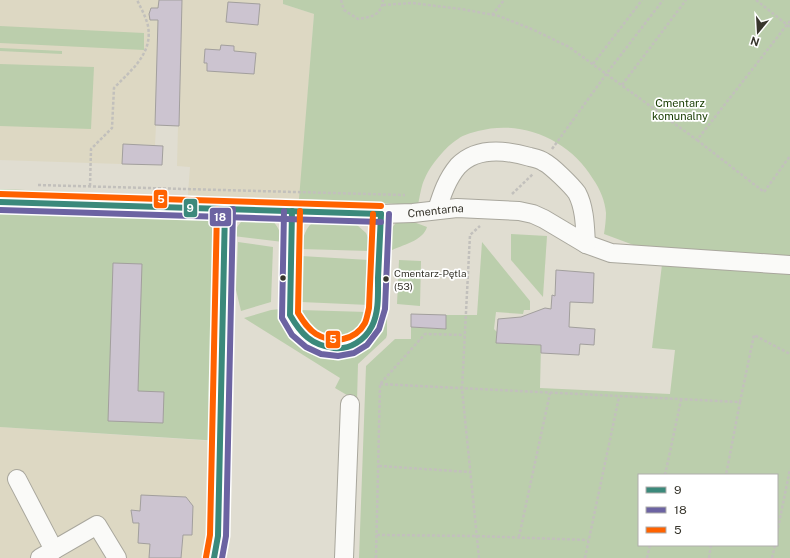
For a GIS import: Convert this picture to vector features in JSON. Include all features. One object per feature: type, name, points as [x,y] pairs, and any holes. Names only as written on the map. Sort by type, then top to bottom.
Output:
[{"type":"street","points":[[437,210],[442,193],[450,177],[459,166],[470,157],[486,151],[505,151],[543,161],[561,176],[577,194],[583,212],[586,244]]},
{"type":"street","name":"Cmentarna","points":[[0,202],[381,214],[413,213],[457,208],[519,210],[544,219],[586,244],[611,253],[790,265]]},
{"type":"street","points":[[214,558],[218,536],[226,209]]},
{"type":"street","points":[[292,211],[290,314],[294,324],[308,339],[317,345],[329,348],[341,348],[354,344],[364,338],[375,322],[377,309],[381,214]]},
{"type":"street","points":[[344,558],[350,404]]},
{"type":"street","points":[[17,479],[47,554],[97,525],[117,558]]},
{"type":"path","points":[[90,186],[91,149],[112,128],[114,88],[141,59],[147,48],[148,26],[138,0]]},
{"type":"path","points":[[341,0],[344,10],[358,19],[373,17],[380,10],[384,0]]},
{"type":"path","points":[[492,15],[504,0]]},
{"type":"path","points":[[593,64],[642,0]]},
{"type":"path","points":[[479,558],[462,389],[470,235],[543,161],[662,0]]},
{"type":"path","points":[[622,85],[686,0]]},
{"type":"path","points":[[756,0],[789,26]]},
{"type":"path","points":[[383,5],[412,3],[461,9],[499,16],[534,30],[569,48],[593,64],[697,140],[764,192],[790,156]]},
{"type":"path","points":[[697,140],[789,26],[790,21]]},
{"type":"path","points":[[31,185],[409,195]]},
{"type":"path","points":[[376,558],[380,384],[425,334],[464,335]]},
{"type":"path","points":[[726,474],[754,335],[790,354]]},
{"type":"path","points":[[380,384],[740,402]]},
{"type":"path","points":[[519,537],[550,393]]},
{"type":"path","points":[[585,558],[619,397]]},
{"type":"path","points":[[665,474],[681,400]]},
{"type":"path","points":[[378,466],[470,472]]},
{"type":"path","points":[[778,528],[790,469]]},
{"type":"path","points":[[377,535],[519,537],[588,540]]},
{"type":"path","points":[[648,558],[650,546]]},
{"type":"path","points":[[709,558],[711,546]]},
{"type":"path","points":[[772,558],[774,546]]},
{"type":"shaded area","points":[[0,0],[283,0],[283,4],[314,14],[299,211],[187,207],[190,167],[177,166],[178,126],[156,125],[155,145],[123,144],[122,164],[0,160]]},
{"type":"shaded area","points":[[0,427],[212,441],[211,524],[204,558],[0,558]]},
{"type":"green space","name":"Cmentarz komunalny","points":[[283,0],[790,0],[790,558],[359,558],[366,366],[395,339],[411,339],[411,327],[445,329],[446,315],[477,315],[482,242],[530,301],[530,310],[524,310],[523,314],[496,312],[494,329],[497,332],[496,343],[541,345],[540,388],[670,394],[675,350],[652,348],[663,256],[604,234],[606,213],[600,191],[596,183],[572,153],[543,136],[528,131],[511,128],[495,128],[465,135],[448,146],[427,173],[422,184],[418,205],[299,199],[314,14],[283,4]]},
{"type":"green space","points":[[0,26],[144,33],[144,50],[0,43]]},
{"type":"green space","points":[[0,48],[62,51],[62,54],[0,51]]},
{"type":"green space","points":[[0,64],[94,67],[91,129],[0,126]]},
{"type":"green space","points":[[0,189],[77,192],[77,196],[3,194],[0,193]]},
{"type":"green space","points":[[89,193],[141,194],[141,198],[89,197]]},
{"type":"green space","points":[[0,202],[225,209],[220,441],[0,427]]},
{"type":"green space","points":[[251,216],[265,216],[272,220],[281,234],[283,242],[233,236],[240,223]]},
{"type":"green space","points":[[403,218],[427,227],[425,232],[417,239],[390,251],[389,241],[391,232],[395,224]]},
{"type":"green space","points":[[316,220],[348,220],[357,225],[366,233],[370,242],[369,251],[301,249],[307,229]]},
{"type":"green space","points":[[511,234],[547,236],[543,297],[511,260]]},
{"type":"green space","points":[[238,242],[273,247],[271,302],[241,311],[236,290]]},
{"type":"green space","points":[[301,256],[369,260],[369,305],[301,302]]},
{"type":"green space","points":[[399,260],[421,261],[420,306],[397,304]]},
{"type":"green space","points":[[281,309],[284,323],[293,338],[303,347],[326,357],[352,355],[363,349],[379,334],[387,313],[386,338],[358,364],[357,401],[335,388],[340,378],[244,318],[271,310]]},
{"type":"green space","points":[[300,310],[367,312],[358,328],[344,336],[336,337],[320,332],[308,325]]},
{"type":"building","points":[[159,0],[182,0],[179,126],[155,125],[158,20],[150,20],[149,14],[151,8],[158,8]]},
{"type":"building","points":[[228,2],[260,4],[258,25],[226,22]]},
{"type":"building","points":[[221,45],[234,46],[234,51],[256,53],[254,74],[207,71],[207,63],[204,63],[205,49],[220,50]]},
{"type":"building","points":[[123,144],[163,146],[162,165],[122,164]]},
{"type":"building","points":[[113,263],[142,264],[138,391],[164,392],[163,423],[108,421]]},
{"type":"building","points":[[556,270],[594,273],[593,303],[570,302],[569,327],[595,329],[594,345],[580,344],[579,355],[541,353],[541,345],[496,343],[498,319],[521,317],[545,308],[551,309],[552,295],[555,296]]},
{"type":"building","points":[[411,314],[446,315],[446,329],[411,327]]},
{"type":"building","points":[[141,495],[186,497],[193,506],[192,535],[183,535],[181,558],[149,558],[150,544],[138,543],[139,523],[133,523],[131,510],[140,511]]},
{"type":"transit line","name":"5","points":[[0,194],[381,206]]},
{"type":"transit line","name":"9","points":[[0,202],[381,214]]},
{"type":"transit line","name":"5","points":[[206,557],[210,535],[217,209]]},
{"type":"transit line","name":"9","points":[[214,558],[218,536],[225,209]]},
{"type":"transit line","name":"18","points":[[222,558],[226,536],[233,209]]},
{"type":"transit line","name":"18","points":[[0,210],[381,222]]},
{"type":"transit line","name":"18","points":[[284,211],[282,318],[292,335],[306,347],[321,354],[338,356],[354,353],[367,345],[379,329],[385,309],[389,214]]},
{"type":"transit line","name":"9","points":[[292,211],[290,315],[298,328],[308,338],[319,344],[334,348],[351,346],[361,340],[369,331],[374,321],[378,303],[381,214]]},
{"type":"transit line","name":"5","points":[[300,211],[298,313],[313,332],[323,337],[336,340],[356,334],[365,323],[369,308],[373,214]]},
{"type":"place","name":"Cmentarz-Pętla (53)","points":[[386,279]]}]
